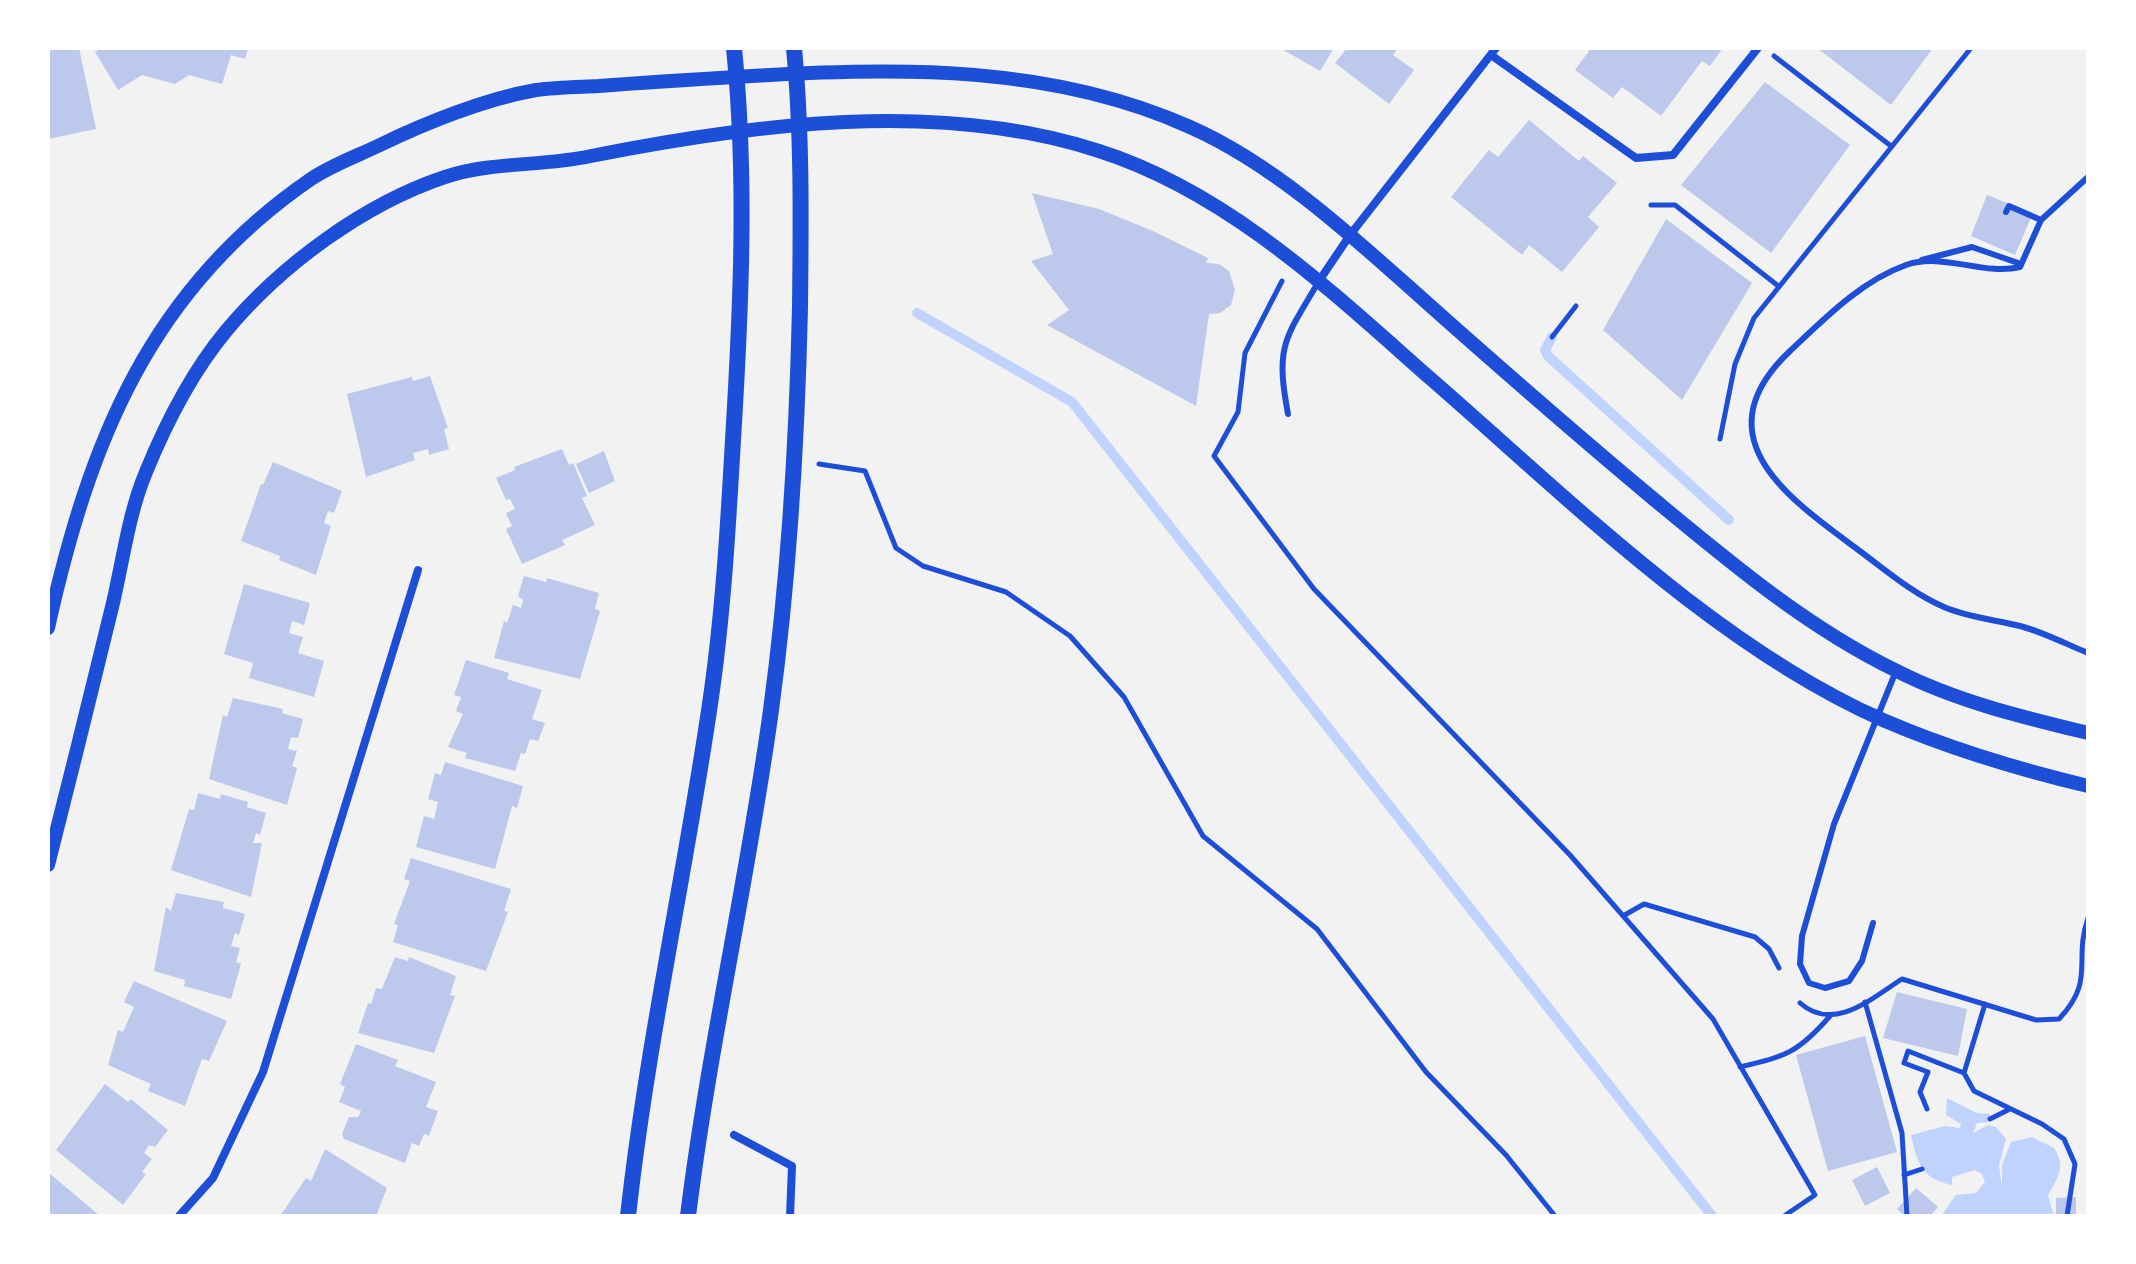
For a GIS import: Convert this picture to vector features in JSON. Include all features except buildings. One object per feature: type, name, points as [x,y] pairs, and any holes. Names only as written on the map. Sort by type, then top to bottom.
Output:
[{"type":"main road","points":[[628,1216],[640,1108],[710,703],[725,577],[742,293],[740,129],[734,48]]},
{"type":"main road","points":[[688,1216],[700,1117],[771,712],[795,460],[802,207],[794,48]]},
{"type":"street","points":[[1319,281],[1350,235],[1494,51],[1636,158],[1673,155],[1758,48]]},
{"type":"street","points":[[48,628],[62,565],[93,459],[123,392],[166,322],[236,238],[315,176],[417,127],[534,90],[796,73],[943,71],[1030,80],[1115,100],[1193,128],[1264,170],[1350,235],[1551,413],[1739,570],[1817,625],[1896,671],[1995,710],[2088,733]]},
{"type":"street","points":[[48,865],[143,478],[180,400],[226,331],[297,262],[368,210],[441,178],[494,163],[546,165],[740,129],[799,126],[940,122],[1021,131],[1102,151],[1166,180],[1233,218],[1319,281],[1617,541],[1703,610],[1789,668],[1877,718],[1989,762],[2088,786]]},
{"type":"street","points":[[179,1216],[213,1178],[263,1072],[418,570]]},
{"type":"street","points":[[734,1135],[792,1166],[790,1216]]},
{"type":"lane","points":[[1911,263],[1964,263],[2004,271],[2021,264],[2041,220],[2088,177]]},
{"type":"lane","points":[[2006,212],[2009,206],[2041,220]]},
{"type":"lane","points":[[2021,264],[1972,247],[1911,263],[1871,282],[1779,362],[1764,382],[1755,406],[1756,453],[1787,496],[1916,591],[1945,608],[2024,627],[2088,653]]},
{"type":"lane","points":[[1288,414],[1280,371],[1286,335],[1319,281]]},
{"type":"lane","points":[[1873,923],[1862,961],[1849,981],[1825,988],[1809,983],[1800,964],[1802,936],[1834,824],[1896,671]]},
{"type":"path","points":[[1765,48],[1803,81],[1891,146]]},
{"type":"path","points":[[1720,439],[1735,364],[1754,318],[1777,285],[1971,48]]},
{"type":"path","points":[[1651,205],[1675,205],[1777,285]]},
{"type":"path","points":[[1284,276],[1245,353],[1238,412],[1214,456],[1314,589],[1570,855],[1713,1019],[1815,1195],[1784,1216]]},
{"type":"path","points":[[1552,337],[1576,306]]},
{"type":"path","points":[[795,460],[865,471],[896,548],[923,566],[1006,592],[1070,636],[1124,697],[1203,836],[1317,929],[1426,1072],[1506,1155],[1555,1216]]},
{"type":"path","points":[[1865,1002],[1902,1133],[1907,1216]]},
{"type":"path","points":[[1964,1073],[1985,1004]]},
{"type":"path","points":[[1740,1067],[1786,1056],[1810,1040],[1830,1016]]},
{"type":"path","points":[[1927,1109],[1920,1092],[1928,1072],[1904,1063],[1908,1051],[1964,1073],[1974,1091],[2042,1124],[2064,1139],[2075,1164],[2067,1216]]},
{"type":"path","points":[[1990,1119],[2008,1110]]},
{"type":"path","points":[[1904,1175],[1922,1169]]},
{"type":"water","points":[[1947,1098],[1977,1113],[1990,1114],[1990,1122],[1977,1123],[1973,1133],[1988,1125],[1996,1127],[2006,1139],[1999,1165],[2002,1188],[2002,1165],[2011,1142],[2032,1137],[2054,1148],[2060,1167],[2048,1196],[2054,1216],[1941,1216],[1956,1195],[1976,1193],[1985,1182],[1982,1174],[1975,1170],[1952,1177],[1952,1185],[1942,1182],[1927,1174],[1919,1162],[1911,1135],[1945,1126],[1960,1128],[1961,1124],[1946,1115]]},
{"type":"waterway","points":[[917,313],[1072,402],[1712,1216]]},
{"type":"waterway","points":[[1552,337],[1545,350],[1548,356],[1729,520]]}]
